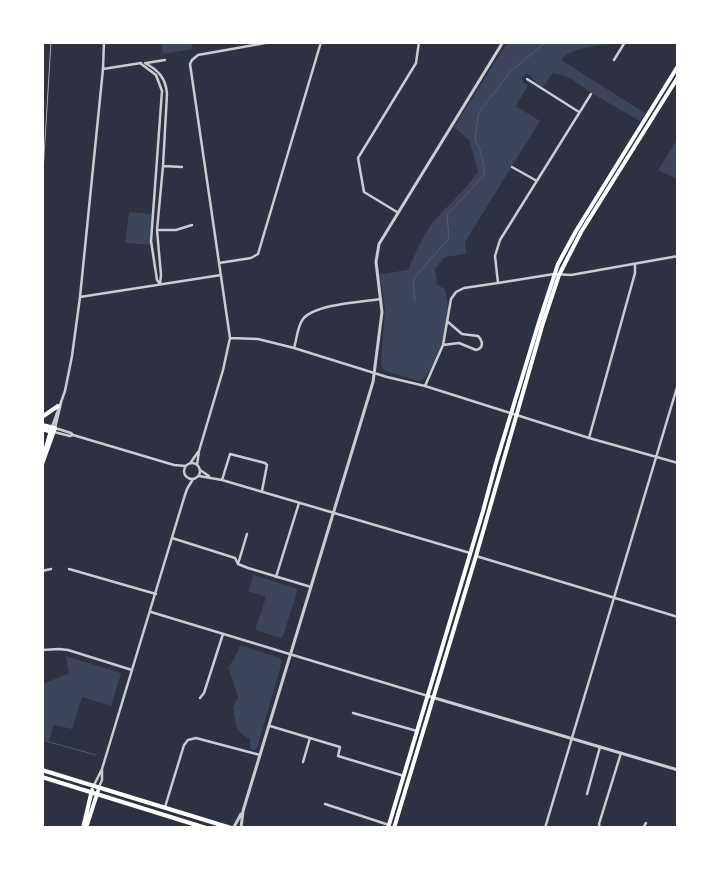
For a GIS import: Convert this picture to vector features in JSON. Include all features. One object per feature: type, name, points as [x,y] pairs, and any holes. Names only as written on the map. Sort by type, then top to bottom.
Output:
[{"type":"main road","points":[[394,828],[470,553],[557,275],[576,230],[678,66]]},
{"type":"main road","points":[[557,275],[581,232],[678,77]]},
{"type":"main road","points":[[42,417],[60,404]]},
{"type":"main road","points":[[389,826],[417,731],[476,556],[514,415]]},
{"type":"main road","points":[[42,425],[53,430]]},
{"type":"main road","points":[[42,429],[53,430]]},
{"type":"main road","points":[[45,451],[53,430]]},
{"type":"main road","points":[[42,464],[53,430]]},
{"type":"main road","points":[[42,442],[45,456]]},
{"type":"main road","points":[[42,770],[240,828]]},
{"type":"main road","points":[[43,778],[206,828]]},
{"type":"main road","points":[[84,828],[94,785]]},
{"type":"main road","points":[[84,828],[99,787]]},
{"type":"street","points":[[104,42],[103,69],[80,297],[69,373],[53,430],[174,465],[186,466],[191,463],[198,451]]},
{"type":"street","points":[[211,477],[200,470],[197,465],[198,451],[223,370],[230,338],[190,69],[192,60],[198,55],[271,42]]},
{"type":"street","points":[[219,263],[251,258],[258,254],[321,42]]},
{"type":"street","points":[[397,212],[364,192],[358,158],[416,63],[419,42]]},
{"type":"street","points":[[240,828],[243,810],[312,588],[375,373],[381,320],[381,300],[376,266],[377,251],[382,236],[503,42]]},
{"type":"street","points":[[614,60],[625,42]]},
{"type":"street","points":[[103,69],[165,60]]},
{"type":"street","points":[[145,63],[160,72],[167,88],[157,230],[160,284]]},
{"type":"street","points":[[140,64],[156,76],[162,91],[151,241],[157,280],[160,284]]},
{"type":"street","points":[[527,79],[579,112]]},
{"type":"street","points":[[498,283],[495,263],[497,248],[503,235],[591,94]]},
{"type":"street","points":[[163,166],[182,167]]},
{"type":"street","points":[[512,167],[536,182]]},
{"type":"street","points":[[157,230],[176,230],[192,225]]},
{"type":"street","points":[[425,386],[443,346],[451,299],[456,292],[464,288],[557,275],[571,275],[678,256]]},
{"type":"street","points":[[589,438],[635,273],[635,264]]},
{"type":"street","points":[[80,297],[221,275]]},
{"type":"street","points":[[294,348],[300,324],[311,312],[323,308],[381,300]]},
{"type":"street","points":[[443,346],[459,342],[476,350],[482,344],[478,336],[462,334],[448,322]]},
{"type":"street","points":[[230,338],[258,339],[294,348],[425,386],[589,438],[678,463]]},
{"type":"street","points":[[544,828],[678,384]]},
{"type":"street","points":[[222,480],[230,454],[265,463],[267,470],[262,491]]},
{"type":"street","points":[[191,463],[197,465]]},
{"type":"street","points":[[174,465],[184,472],[187,478],[187,489]]},
{"type":"street","points":[[184,472],[186,466]]},
{"type":"street","points":[[199,476],[200,470]]},
{"type":"street","points":[[94,785],[102,768],[187,489],[193,479],[199,476],[211,477],[470,553]]},
{"type":"street","points":[[187,478],[193,479]]},
{"type":"street","points":[[276,577],[299,503]]},
{"type":"street","points":[[238,564],[247,534]]},
{"type":"street","points":[[172,538],[235,558],[238,564],[312,588]]},
{"type":"street","points":[[476,556],[678,617]]},
{"type":"street","points":[[42,571],[52,569]]},
{"type":"street","points":[[69,569],[156,594]]},
{"type":"street","points":[[150,612],[678,770]]},
{"type":"street","points":[[200,698],[204,692],[223,634]]},
{"type":"street","points":[[42,650],[68,650],[132,670]]},
{"type":"street","points":[[353,713],[417,731]]},
{"type":"street","points":[[270,726],[340,747],[338,756],[404,776]]},
{"type":"street","points":[[165,807],[184,745],[188,740],[196,738],[260,755]]},
{"type":"street","points":[[303,762],[310,738]]},
{"type":"street","points":[[587,794],[600,747]]},
{"type":"street","points":[[600,828],[599,824],[621,754]]},
{"type":"street","points":[[99,787],[102,780],[102,768]]},
{"type":"street","points":[[325,804],[389,826]]},
{"type":"street","points":[[232,827],[243,810]]},
{"type":"street","points":[[643,828],[646,823]]},
{"type":"lane","points":[[42,783],[43,778]]},
{"type":"shaded area","points":[[161,43],[191,43],[192,49],[163,54]]},
{"type":"shaded area","points":[[507,43],[614,43],[578,50],[561,60],[645,113],[640,121],[566,76],[553,73],[543,87],[530,75],[526,74],[522,77],[523,83],[528,85],[516,106],[540,121],[465,242],[466,254],[445,257],[435,269],[437,285],[445,289],[448,317],[441,346],[433,365],[423,380],[419,381],[385,371],[381,364],[385,310],[380,274],[408,270],[421,241],[431,225],[467,186],[478,171],[469,140],[454,127]]},
{"type":"shaded area","points":[[677,139],[677,179],[658,170]]},
{"type":"shaded area","points":[[129,212],[152,214],[150,245],[125,243]]},
{"type":"shaded area","points":[[254,575],[298,589],[281,638],[255,630],[266,597],[248,591]]},
{"type":"shaded area","points":[[240,645],[280,658],[282,662],[257,748],[254,750],[250,749],[250,739],[241,734],[236,726],[233,707],[238,697],[228,668]]},
{"type":"shaded area","points":[[66,656],[121,673],[111,706],[82,697],[72,729],[54,725],[49,741],[43,738],[43,684],[69,673]]},
{"type":"waterway","points":[[415,302],[413,282],[415,277],[449,238],[447,215],[484,175],[480,150],[475,140],[478,116],[481,109],[510,72],[546,42]]},
{"type":"waterway","points":[[571,42],[575,44],[581,42]]},
{"type":"waterway","points":[[42,740],[96,755]]},
{"type":"railway","points":[[42,189],[51,42]]}]
